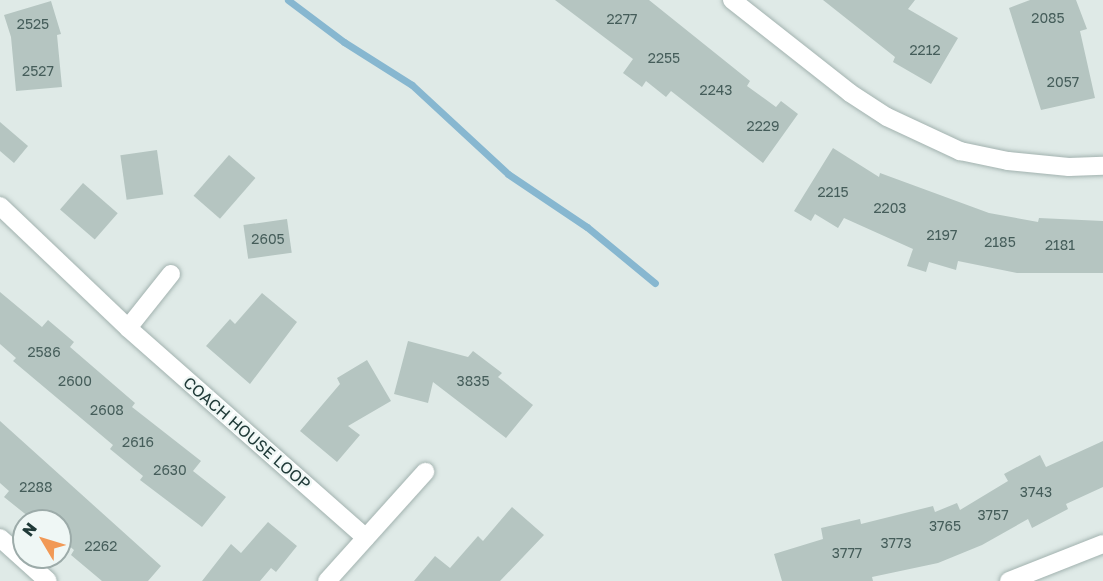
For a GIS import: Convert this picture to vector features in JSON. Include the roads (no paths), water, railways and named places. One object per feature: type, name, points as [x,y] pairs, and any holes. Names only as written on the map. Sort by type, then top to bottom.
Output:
[{"type":"street","points":[[732,0],[850,93],[888,117],[960,151],[1008,161],[1070,167],[1103,166]]},
{"type":"street","name":"COACH HOUSE LOOP","points":[[0,206],[129,328],[366,538]]},
{"type":"street","points":[[129,328],[171,274]]},
{"type":"street","points":[[327,581],[425,472]]},
{"type":"street","points":[[0,538],[48,581]]},
{"type":"street","points":[[1009,581],[1103,544]]},
{"type":"waterway","points":[[288,0],[344,42],[412,85],[508,174],[587,227],[655,283]]}]
